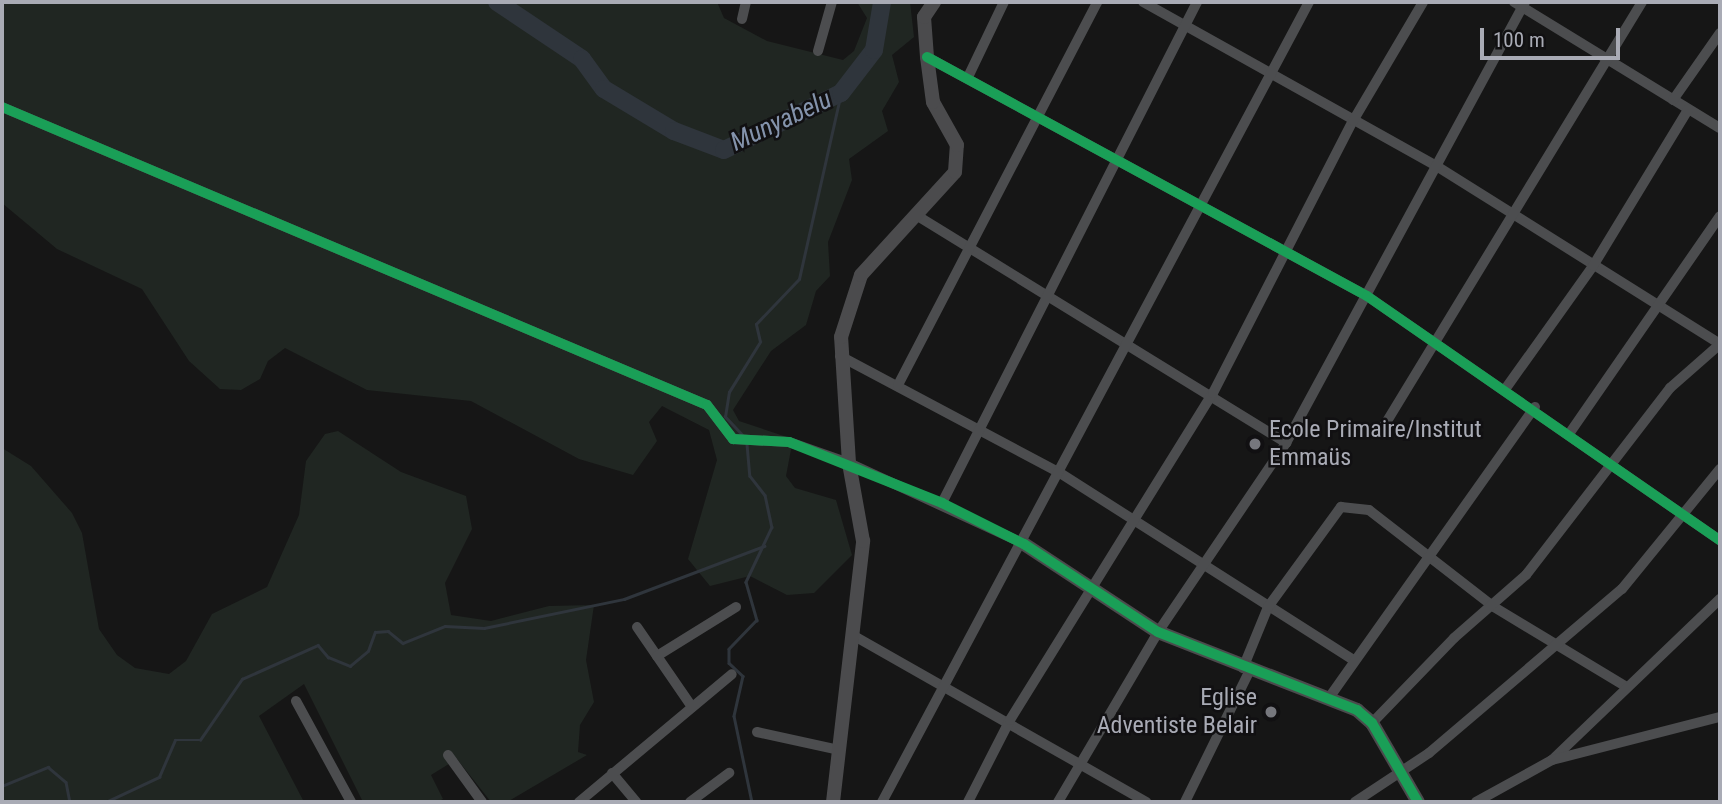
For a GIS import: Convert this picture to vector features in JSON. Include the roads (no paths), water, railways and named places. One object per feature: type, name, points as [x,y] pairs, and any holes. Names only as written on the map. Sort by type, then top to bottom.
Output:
[{"type":"street","points":[[742,19],[746,2]]},
{"type":"street","points":[[818,51],[832,2]]},
{"type":"street","points":[[832,802],[835,749],[856,637],[863,541],[849,463],[840,356],[861,275],[955,172],[957,145],[933,102],[927,57],[924,17],[934,2]]},
{"type":"street","points":[[968,77],[1004,2]]},
{"type":"street","points":[[898,385],[1097,2]]},
{"type":"street","points":[[1143,2],[1438,167],[1720,344],[1670,388],[1526,575],[1493,607],[1454,638],[1372,723]]},
{"type":"street","points":[[942,503],[1197,2]]},
{"type":"street","points":[[882,802],[1024,544],[1126,341],[1309,2]]},
{"type":"street","points":[[968,802],[1010,720],[1213,393],[1353,121],[1423,2]]},
{"type":"street","points":[[1381,431],[1516,218],[1642,2]]},
{"type":"street","points":[[1058,802],[1079,761],[1158,632],[1286,443],[1438,167],[1521,3],[1606,61],[1720,128]]},
{"type":"street","points":[[1674,100],[1720,33]]},
{"type":"street","points":[[927,57],[1038,115],[1284,254],[1367,296],[1535,407],[1608,467],[1720,540]]},
{"type":"street","points":[[2,107],[684,394],[707,405],[740,440],[753,437],[849,463],[942,503],[1024,544],[1158,632],[1247,669],[1331,695],[1372,723],[1418,802]]},
{"type":"street","points":[[1506,388],[1593,266],[1688,110]]},
{"type":"street","points":[[916,215],[1213,393],[1286,443]]},
{"type":"street","points":[[1569,434],[1720,216]]},
{"type":"street","points":[[840,356],[898,385],[978,432],[1060,473],[1354,660]]},
{"type":"street","points":[[1331,695],[1354,660],[1432,558],[1535,407]]},
{"type":"street","points":[[1355,802],[1402,772],[1622,589],[1684,518],[1720,469]]},
{"type":"street","points":[[1185,802],[1247,669],[1268,607],[1341,507],[1369,510],[1493,607],[1625,686]]},
{"type":"street","points":[[1552,760],[1625,686],[1698,626],[1720,598]]},
{"type":"street","points":[[657,656],[736,607]]},
{"type":"street","points":[[638,628],[692,707]]},
{"type":"street","points":[[856,637],[1010,720],[1146,802]]},
{"type":"street","points":[[579,802],[732,674]]},
{"type":"street","points":[[296,701],[351,802]]},
{"type":"street","points":[[1476,802],[1552,760],[1720,717]]},
{"type":"street","points":[[757,732],[835,749]]},
{"type":"street","points":[[448,755],[482,802]]},
{"type":"street","points":[[612,773],[636,802]]},
{"type":"street","points":[[690,802],[729,773]]},
{"type":"waterway","name":"Munyabelu","points":[[497,2],[582,59],[604,89],[674,131],[724,150],[841,93],[874,50],[882,2]]},
{"type":"waterway","points":[[742,435],[725,417],[729,392],[760,342],[756,324],[799,279],[841,93]]},
{"type":"waterway","points":[[747,444],[750,476],[765,495],[772,527],[746,582],[757,620],[729,649],[729,663],[743,676],[734,716],[752,802]]},
{"type":"waterway","points":[[106,802],[159,777],[175,740],[200,740],[242,679],[318,645],[328,657],[350,666],[368,651],[375,632],[388,631],[403,643],[445,626],[484,628],[624,599],[764,546]]},
{"type":"waterway","points":[[2,786],[48,767],[66,782],[70,802]]},
{"type":"place","name":"Ecole Primaire/Institut Emmaüs","points":[[1255,444]]},
{"type":"place","name":"Eglise Adventiste Belair","points":[[1271,712]]}]
